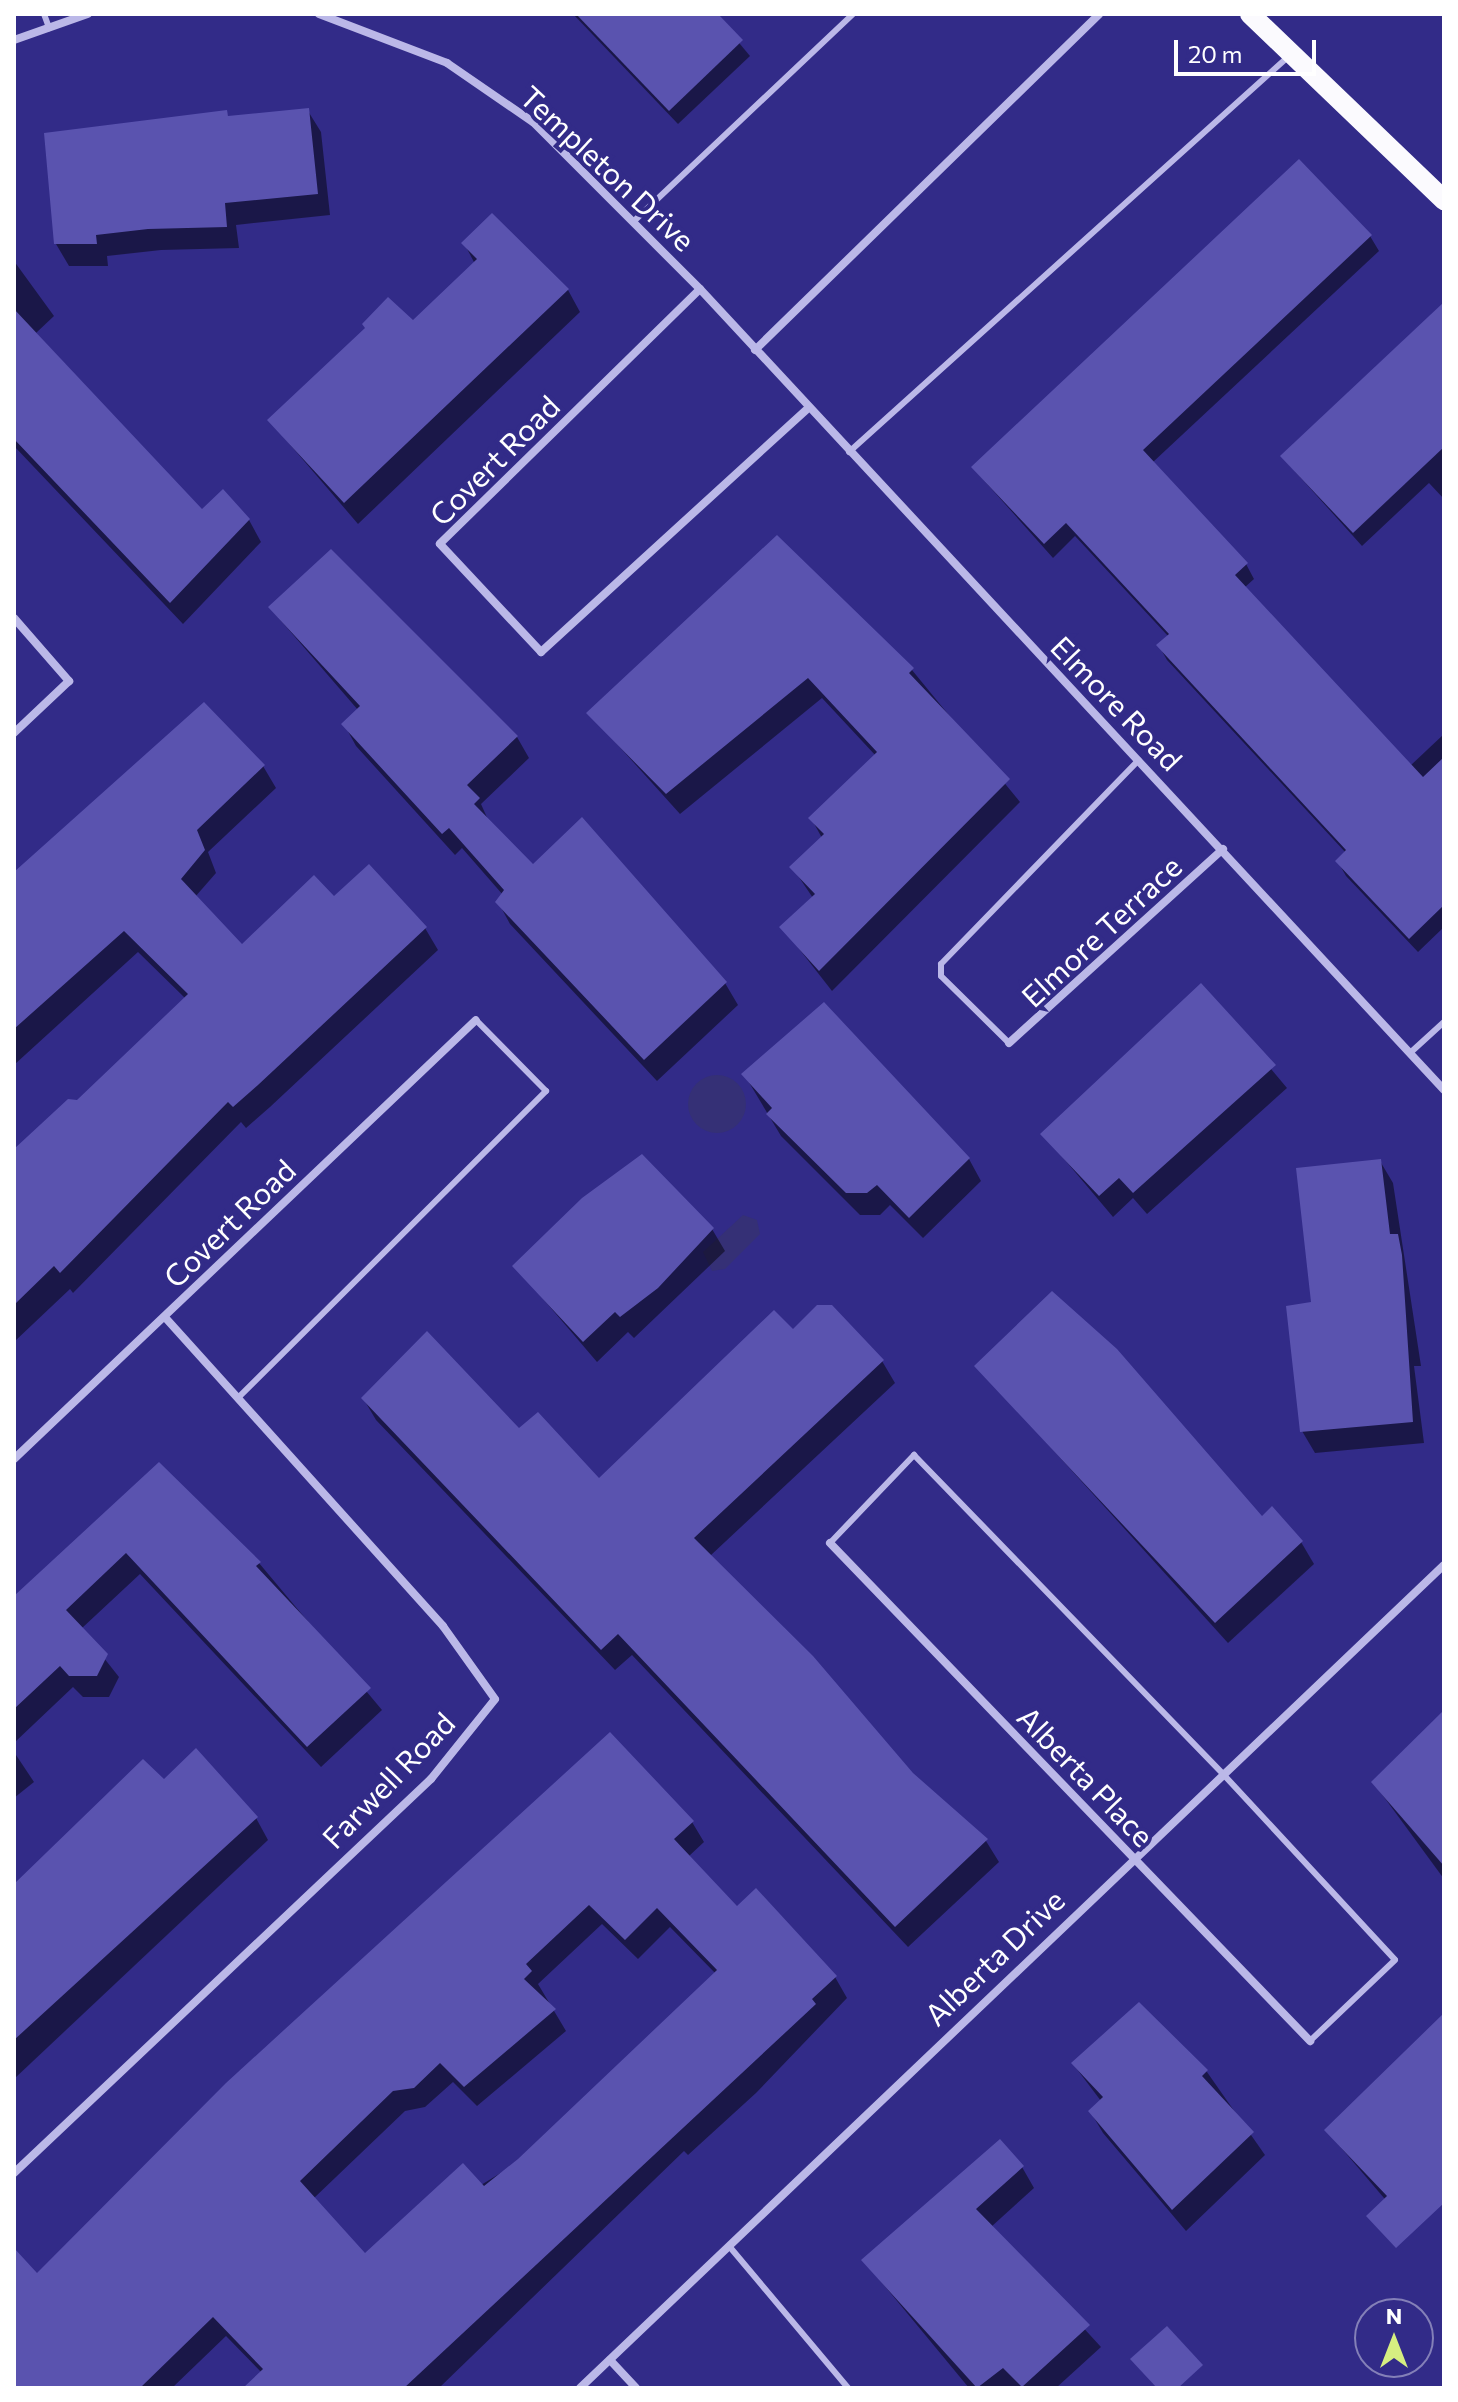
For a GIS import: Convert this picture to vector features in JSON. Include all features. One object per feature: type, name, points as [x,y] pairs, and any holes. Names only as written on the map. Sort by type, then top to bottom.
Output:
[{"type":"main road","points":[[1250,14],[1444,200]]},
{"type":"street","points":[[14,40],[88,14]]},
{"type":"street","name":"Templeton Drive","points":[[319,14],[447,63],[533,122],[700,289],[755,350]]},
{"type":"street","points":[[755,350],[1099,14]]},
{"type":"street","name":"Covert Road","points":[[700,289],[440,544],[541,652],[806,410]]},
{"type":"street","name":"Elmore Road","points":[[755,350],[806,410],[1223,849],[1444,1090]]},
{"type":"street","points":[[14,618],[69,681],[14,733]]},
{"type":"street","name":"Elmore Terrace","points":[[1009,1043],[1223,849]]},
{"type":"street","name":"Covert Road","points":[[14,1459],[476,1020]]},
{"type":"street","name":"Farwell Road","points":[[14,2173],[431,1779],[495,1699],[443,1626],[165,1317]]},
{"type":"street","name":"Alberta Place","points":[[830,1543],[1310,2041]]},
{"type":"street","name":"Alberta Drive","points":[[580,2388],[1132,1858],[1444,1565]]},
{"type":"street","points":[[610,2360],[636,2388]]},
{"type":"lane","points":[[44,14],[49,28]]},
{"type":"lane","points":[[633,222],[853,14]]},
{"type":"lane","points":[[847,453],[1292,53]]},
{"type":"lane","points":[[1009,1043],[941,976],[941,964],[1139,760]]},
{"type":"lane","points":[[238,1398],[546,1091],[476,1020]]},
{"type":"lane","points":[[1410,1053],[1444,1022]]},
{"type":"lane","points":[[830,1543],[914,1455],[1223,1774],[1395,1960],[1310,2041]]},
{"type":"lane","points":[[729,2246],[848,2388]]},
{"type":"shaded area","points":[[717,1075],[728,1077],[737,1084],[744,1093],[744,1115],[737,1124],[728,1131],[717,1133],[706,1131],[697,1124],[690,1115],[688,1104],[690,1093],[697,1084],[706,1077]]},
{"type":"shaded area","points":[[743,1215],[757,1220],[760,1234],[725,1269],[712,1271],[703,1252]]},
{"type":"building","points":[[576,14],[718,14],[743,40],[669,111]]},
{"type":"building","points":[[309,108],[318,194],[225,203],[227,227],[148,229],[96,235],[97,244],[54,244],[44,133],[227,110],[228,116]]},
{"type":"building","points":[[1299,159],[1372,235],[1143,450],[1248,563],[1235,575],[1423,777],[1444,757],[1444,905],[1409,939],[1335,861],[1346,850],[1156,645],[1169,634],[1066,523],[1044,544],[971,467]]},
{"type":"building","points":[[492,213],[569,289],[344,503],[267,420],[365,328],[362,324],[388,297],[413,320],[477,259],[461,243]]},
{"type":"building","points":[[1444,302],[1444,447],[1353,533],[1280,456]]},
{"type":"building","points":[[14,309],[202,509],[223,489],[250,519],[170,603],[14,439]]},
{"type":"building","points":[[777,535],[914,668],[909,673],[1010,779],[819,971],[779,927],[815,894],[789,867],[824,834],[808,818],[877,752],[808,678],[666,794],[586,713]]},
{"type":"building","points":[[331,549],[518,736],[467,785],[480,798],[474,804],[533,864],[582,817],[727,982],[644,1060],[495,902],[504,890],[449,828],[442,834],[341,724],[360,706],[268,607]]},
{"type":"building","points":[[204,702],[265,765],[197,830],[205,850],[181,879],[242,944],[314,875],[334,896],[369,864],[427,927],[233,1107],[228,1102],[60,1273],[54,1266],[14,1305],[14,1149],[68,1099],[77,1100],[188,994],[124,931],[14,1029],[14,872]]},
{"type":"building","points":[[1201,983],[1276,1065],[1133,1193],[1119,1178],[1099,1196],[1040,1134]]},
{"type":"building","points":[[824,1002],[970,1158],[909,1218],[877,1185],[867,1193],[846,1193],[766,1114],[772,1108],[741,1074]]},
{"type":"building","points":[[642,1154],[714,1228],[658,1288],[620,1317],[615,1312],[583,1342],[512,1266],[582,1198]]},
{"type":"building","points":[[1381,1159],[1390,1234],[1398,1234],[1402,1255],[1413,1422],[1300,1432],[1286,1306],[1311,1302],[1296,1168]]},
{"type":"building","points":[[1052,1291],[1117,1349],[1262,1516],[1272,1506],[1303,1541],[1215,1623],[974,1366]]},
{"type":"building","points":[[817,1305],[832,1305],[884,1360],[694,1538],[813,1656],[913,1773],[988,1839],[895,1927],[618,1634],[601,1650],[361,1398],[427,1331],[519,1428],[538,1412],[599,1478],[774,1310],[793,1329]]},
{"type":"building","points":[[159,1462],[261,1562],[256,1566],[371,1688],[307,1747],[126,1553],[66,1610],[108,1654],[97,1676],[69,1676],[60,1666],[14,1709],[14,1596]]},
{"type":"building","points":[[1444,1710],[1444,1866],[1371,1782]]},
{"type":"building","points":[[610,1732],[694,1821],[674,1839],[737,1906],[756,1888],[837,1976],[812,1999],[816,2004],[404,2388],[243,2388],[263,2369],[213,2317],[140,2388],[14,2388],[14,2248],[37,2273],[226,2083]],"holes":[[[589,1905],[625,1940],[657,1908],[717,1970],[518,2159],[484,2186],[463,2163],[365,2253],[300,2181],[393,2091],[414,2088],[440,2063],[464,2087],[556,2009],[524,1979],[532,1971],[526,1964]]]},
{"type":"building","points":[[196,1748],[258,1817],[14,2040],[14,1884],[143,1759],[164,1779]]},
{"type":"building","points":[[1139,2002],[1208,2070],[1202,2076],[1254,2132],[1172,2210],[1088,2111],[1103,2097],[1071,2063]]},
{"type":"building","points":[[1444,2013],[1444,2203],[1396,2248],[1366,2216],[1387,2196],[1324,2130]]},
{"type":"building","points":[[1000,2139],[1024,2166],[976,2209],[1090,2325],[1022,2387],[1003,2368],[977,2388],[861,2260]]},
{"type":"building","points":[[1167,2326],[1203,2365],[1178,2388],[1157,2388],[1130,2359]]}]
